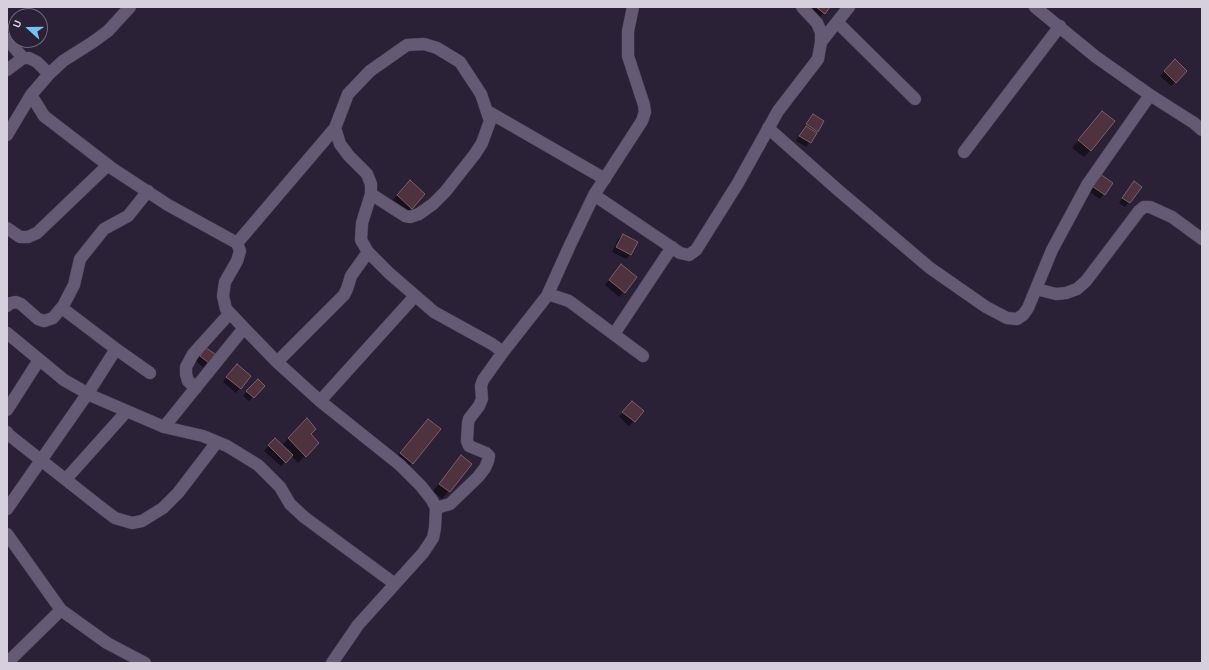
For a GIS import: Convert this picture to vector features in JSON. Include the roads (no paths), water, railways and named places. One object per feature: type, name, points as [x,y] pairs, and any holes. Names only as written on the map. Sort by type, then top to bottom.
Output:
[{"type":"street","points":[[7,136],[32,95],[49,74],[63,61],[108,31],[130,7]]},
{"type":"street","points":[[436,508],[450,504],[478,477],[485,468],[488,461],[488,456],[486,453],[474,449],[467,441],[468,419],[479,406],[482,399],[481,386],[483,380],[547,296],[594,195],[642,121],[645,112],[644,105],[628,56],[628,31],[633,7]]},
{"type":"street","points":[[594,195],[680,253],[688,255],[696,250],[738,183],[768,128],[787,98],[818,59],[821,32],[817,23],[802,7]]},
{"type":"street","points":[[821,42],[849,7]]},
{"type":"street","points":[[1035,7],[1096,57],[1202,130]]},
{"type":"street","points":[[837,22],[915,99]]},
{"type":"street","points":[[964,152],[1060,26]]},
{"type":"street","points":[[7,39],[23,58]]},
{"type":"street","points":[[237,243],[335,128],[348,94],[370,71],[407,45],[424,44],[437,48],[460,62],[482,94],[490,121],[482,143],[476,154],[445,192],[433,204],[410,218],[370,194]]},
{"type":"street","points":[[7,70],[23,58],[29,58],[37,62],[49,74]]},
{"type":"street","points":[[32,95],[44,116],[107,166],[202,225],[237,243],[240,251],[237,261],[225,282],[223,296],[226,309],[277,362],[320,401],[400,465],[421,486],[432,500],[436,508],[433,538],[423,553],[358,625],[332,663]]},
{"type":"street","points":[[768,128],[930,268],[986,307],[1007,318],[1017,319],[1023,315],[1028,308],[1052,250],[1087,185],[1150,95]]},
{"type":"street","points":[[487,111],[605,179]]},
{"type":"street","points":[[335,128],[340,144],[349,156],[367,174],[372,184],[362,223],[361,240],[368,252],[388,273],[434,312],[492,344],[503,352]]},
{"type":"street","points":[[7,228],[20,237],[28,237],[37,232],[107,166]]},
{"type":"street","points":[[7,306],[16,302],[44,321],[53,318],[62,308],[74,285],[80,259],[104,229],[128,216],[148,192]]},
{"type":"street","points":[[1036,289],[1056,294],[1066,293],[1077,289],[1086,281],[1139,211],[1144,207],[1150,207],[1172,217],[1202,239]]},
{"type":"street","points":[[614,334],[672,247]]},
{"type":"street","points":[[277,362],[344,295],[351,276],[368,252]]},
{"type":"street","points":[[547,296],[551,294],[569,301],[643,356]]},
{"type":"street","points":[[320,401],[415,296]]},
{"type":"street","points":[[62,308],[150,373]]},
{"type":"street","points":[[196,388],[188,380],[186,367],[193,354],[230,313]]},
{"type":"street","points":[[164,427],[244,328]]},
{"type":"street","points":[[7,333],[64,380],[88,394],[164,427],[202,436],[227,446],[258,465],[280,487],[290,504],[304,517],[395,584]]},
{"type":"street","points":[[7,508],[88,394],[116,349]]},
{"type":"street","points":[[7,410],[39,360]]},
{"type":"street","points":[[66,479],[127,412]]},
{"type":"street","points":[[7,432],[115,518],[132,523],[142,522],[163,508],[178,493],[217,442]]},
{"type":"street","points":[[7,534],[61,610],[107,643],[145,663]]},
{"type":"street","points":[[7,663],[61,610]]}]
